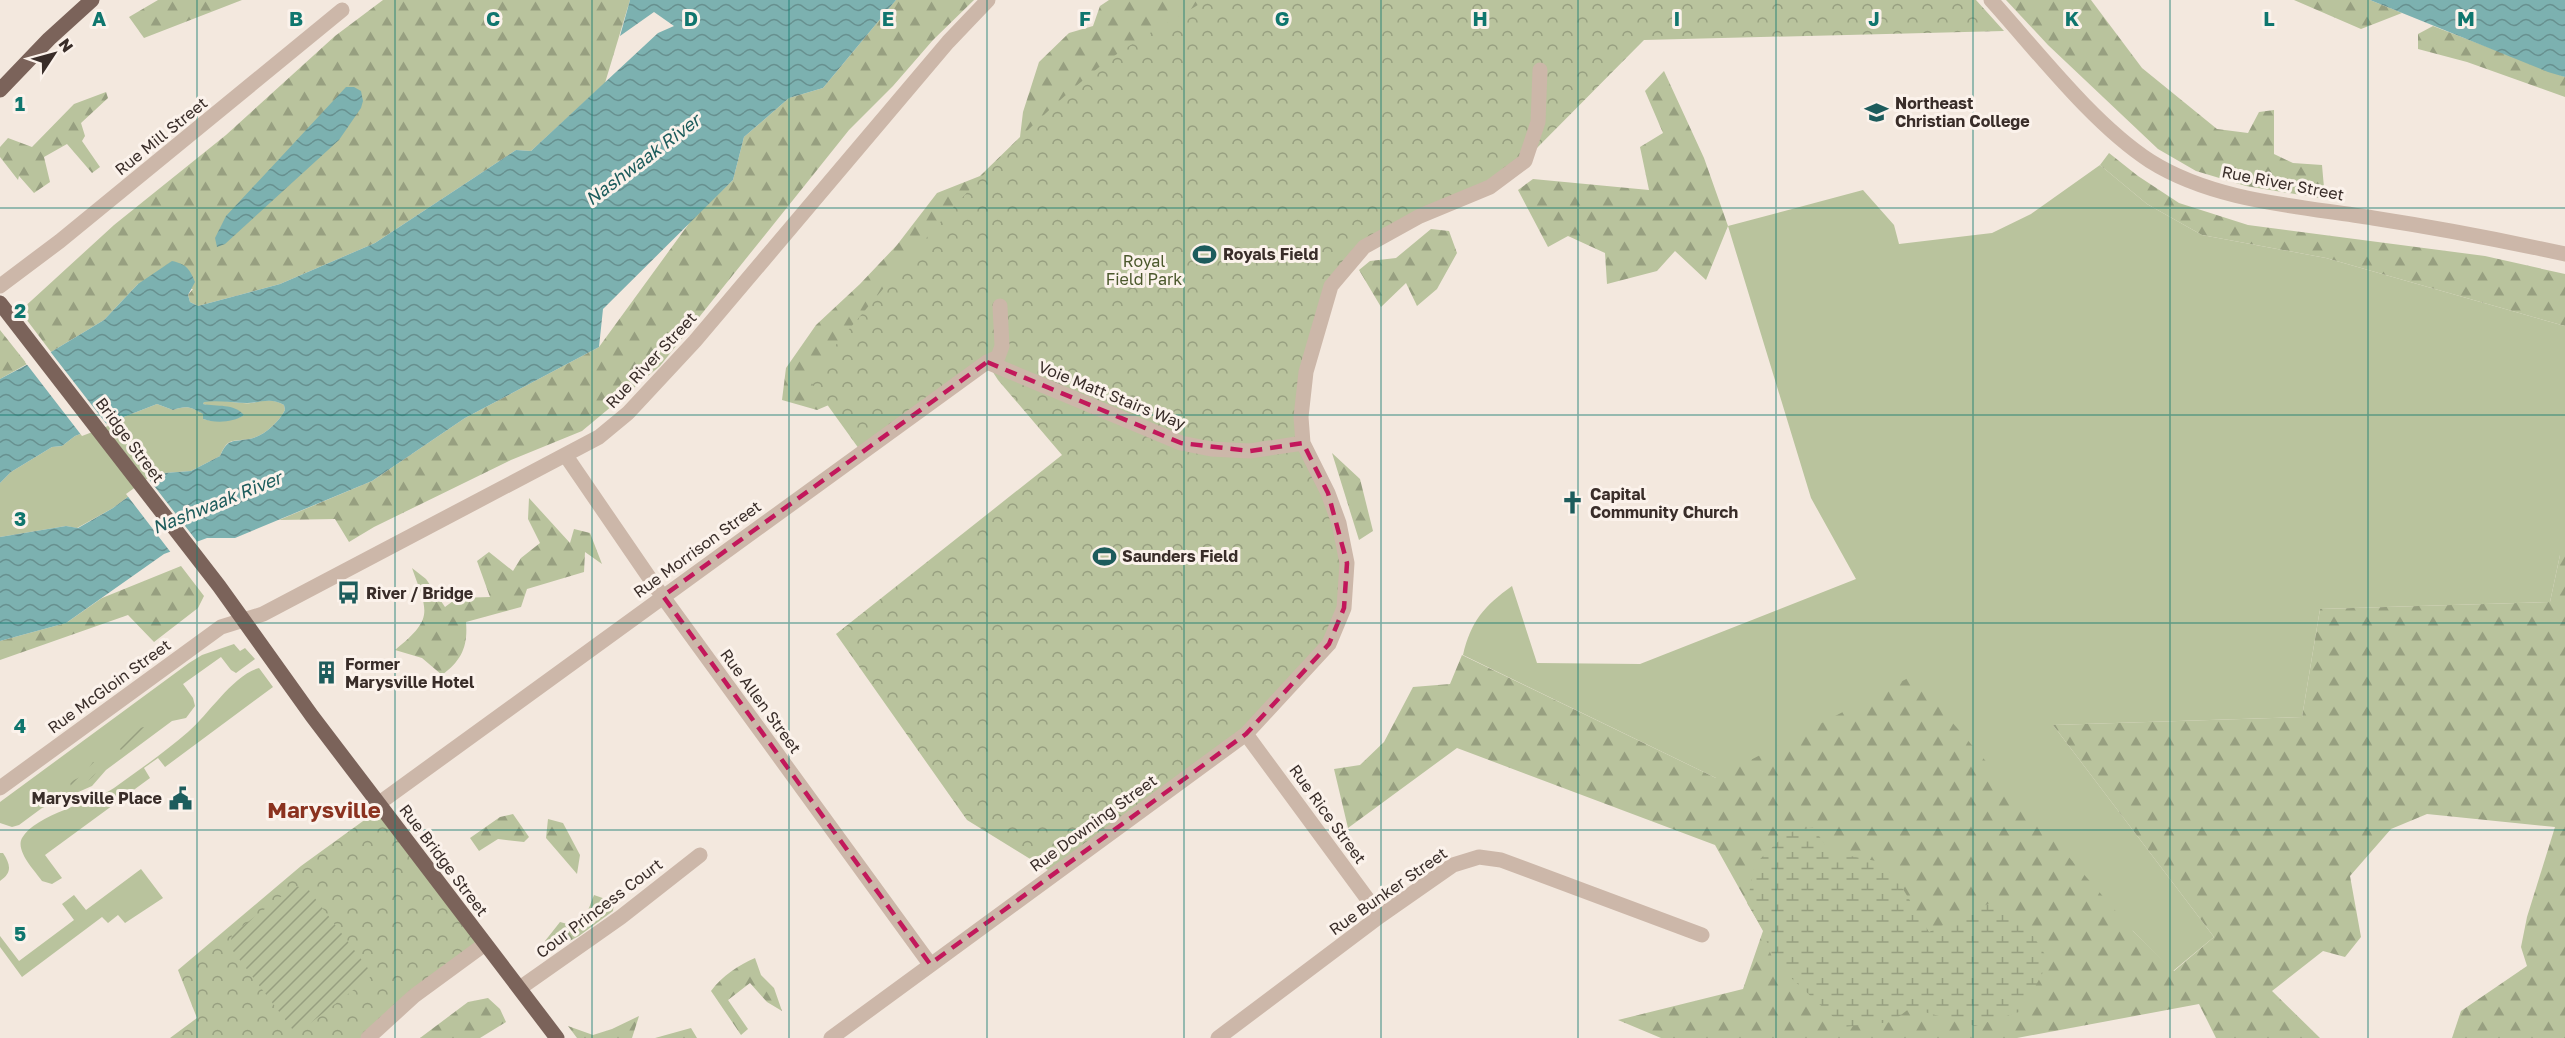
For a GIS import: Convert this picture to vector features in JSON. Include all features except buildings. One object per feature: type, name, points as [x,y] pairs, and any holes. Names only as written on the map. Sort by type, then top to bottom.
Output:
[{"type":"main road","points":[[0,90],[49,39],[92,0]]},
{"type":"main road","name":"Bridge Street","points":[[0,303],[219,586]]},
{"type":"main road","name":"Rue Bridge Street","points":[[219,586],[378,804],[557,1038]]},
{"type":"street","name":"Rue River Street","points":[[242,620],[262,614],[566,456],[599,437],[628,413],[687,349],[940,51],[988,0]]},
{"type":"street","name":"Rue River Street","points":[[1991,0],[2115,134],[2151,161],[2196,183],[2248,198],[2468,233],[2565,254]]},
{"type":"street","name":"Rue Mill Street","points":[[0,286],[60,242],[342,10]]},
{"type":"street","points":[[1303,443],[1301,417],[1306,372],[1331,286],[1364,247],[1420,216],[1490,187],[1524,161],[1538,122],[1540,70]]},
{"type":"street","name":"Rue Morrison Street","points":[[378,804],[987,362],[998,357],[1002,346],[1000,306]]},
{"type":"street","name":"Voie Matt Stairs Way","points":[[987,362],[1180,443],[1211,449],[1250,451],[1303,443]]},
{"type":"street","name":"Rue Downing Street","points":[[831,1038],[1246,734],[1329,644],[1344,608],[1347,563],[1339,523],[1324,484],[1303,443]]},
{"type":"street","name":"Rue Allen Street","points":[[566,456],[663,596],[930,964]]},
{"type":"street","name":"Rue McGloin Street","points":[[0,788],[221,627],[242,620]]},
{"type":"street","name":"Rue Rice Street","points":[[1246,734],[1380,916]]},
{"type":"street","name":"Cour Princess Court","points":[[520,988],[621,917],[700,855]]},
{"type":"street","name":"Rue Bunker Street","points":[[1228,1035],[1380,916],[1453,865],[1479,857],[1501,860],[1702,935]]},
{"type":"street","points":[[368,1038],[414,996],[485,944]]},
{"type":"highlighted area","points":[[987,362],[1181,443],[1250,451],[1303,443],[1328,493],[1347,563],[1344,608],[1329,644],[1246,734],[930,964],[663,596]]},
{"type":"green space","points":[[158,0],[242,0],[144,38],[129,17]]},
{"type":"green space","points":[[383,0],[630,0],[605,83],[531,151],[516,150],[375,243],[280,284],[198,306],[190,302],[188,295],[193,289],[138,284],[104,320],[51,352],[20,311],[114,225],[226,135],[335,36]]},
{"type":"green space","points":[[896,0],[974,0],[933,40],[893,86],[849,130],[660,366],[582,431],[511,460],[374,527],[349,542],[335,519],[279,520],[372,481],[465,418],[599,347],[693,218],[733,180],[744,137],[789,98],[823,88]]},
{"type":"green space","points":[[1109,0],[1319,0],[843,399],[817,410],[782,400],[786,368],[816,325],[897,245],[937,193],[980,176],[1020,137],[1023,112],[1039,62],[1069,33],[1093,26],[1100,6]]},
{"type":"green space","name":"Royal Field Park","points":[[1206,0],[1976,0],[2004,31],[1644,40],[1524,161],[1364,247],[1331,286],[1301,417],[1347,563],[1329,644],[1246,734],[1053,873],[967,820],[836,634],[1062,455],[998,380],[987,363],[862,453],[808,378],[946,216],[1057,102],[1110,59]]},
{"type":"green space","points":[[2006,0],[2091,0],[2142,68],[2217,129],[2248,133],[2259,112],[2274,110],[2274,154],[2293,163],[2322,165],[2325,199],[2246,186],[2196,171],[2158,149],[2048,45]]},
{"type":"green space","points":[[2294,0],[2370,0],[2402,13],[2361,29]]},
{"type":"green space","points":[[2433,26],[2565,77],[2565,97],[2467,62],[2418,49],[2418,34]]},
{"type":"green space","points":[[1664,71],[1704,158],[1728,226],[1706,280],[1675,251],[1657,271],[1607,284],[1605,253],[1568,236],[1548,247],[1518,190],[1533,179],[1649,190],[1640,147],[1663,133],[1645,91]]},
{"type":"green space","points":[[106,92],[108,98],[81,123],[85,136],[82,141],[100,167],[92,173],[67,144],[44,157],[50,182],[34,193],[19,176],[18,180],[0,157],[0,147],[8,138],[32,147],[74,104]]},
{"type":"green space","points":[[2109,153],[2138,176],[2179,203],[2248,225],[2485,256],[2565,274],[2565,326],[2326,258],[2202,235],[2147,204],[2100,165]]},
{"type":"green space","points":[[2100,165],[2147,204],[2202,235],[2326,258],[2565,326],[2565,555],[2560,555],[2550,602],[2320,609],[2302,717],[2053,725],[2214,937],[2173,971],[2133,931],[1716,778],[1463,655],[1470,633],[1480,615],[1512,586],[1537,663],[1640,664],[1856,579],[1811,498],[1728,226],[1863,190],[1894,225],[1899,244],[1992,233],[2031,214]]},
{"type":"green space","points":[[1431,229],[1449,231],[1457,253],[1437,289],[1417,306],[1406,283],[1381,307],[1359,270],[1370,261],[1396,258]]},
{"type":"green space","points":[[0,330],[27,364],[0,379]]},
{"type":"green space","points":[[204,401],[238,403],[271,401],[284,405],[285,410],[275,424],[260,435],[228,443],[220,456],[191,471],[164,473],[153,478],[113,508],[77,528],[66,526],[0,537],[0,483],[11,472],[52,447],[62,446],[75,436],[157,404],[173,410],[192,408],[204,414],[203,419],[207,420],[230,420],[244,415],[203,404]]},
{"type":"green space","points":[[1332,453],[1360,479],[1373,531],[1359,540]]},
{"type":"green space","points":[[529,498],[570,543],[574,529],[590,533],[602,564],[585,552],[584,572],[527,589],[521,607],[466,622],[466,638],[462,652],[454,664],[442,675],[422,658],[395,650],[416,630],[424,614],[422,595],[412,568],[426,579],[445,607],[457,598],[490,597],[477,561],[489,552],[513,571],[521,558],[540,543],[528,519]]},
{"type":"green space","points":[[2560,555],[2565,555],[2565,1038],[2452,1038],[2461,1011],[2527,966],[2521,947],[2527,917],[2555,827],[2427,814],[2391,829],[2350,876],[2361,937],[2345,957],[2323,951],[2272,991],[2320,1038],[2216,1038],[2199,1004],[2017,1038],[1661,1038],[1618,1020],[1743,989],[1763,931],[1715,845],[1457,748],[1348,828],[1334,769],[1360,765],[1384,742],[1413,687],[1450,684],[1462,655],[1716,778],[1912,676],[2133,931],[2174,971],[2214,937],[2053,725],[2302,717],[2320,609],[2550,602]]},
{"type":"green space","points":[[181,566],[204,596],[198,608],[154,642],[128,615],[0,660],[0,641],[66,623],[102,598]]},
{"type":"green space","points":[[234,644],[240,651],[245,648],[255,659],[236,673],[221,657],[183,684],[193,698],[195,706],[186,718],[172,721],[106,770],[92,786],[42,808],[19,825],[12,827],[0,823],[0,802],[189,663],[202,655]]},
{"type":"green space","points":[[259,668],[273,687],[165,767],[158,758],[144,768],[150,778],[45,855],[62,878],[52,884],[42,881],[21,849],[22,838],[29,830],[51,816],[114,788],[179,739],[240,678]]},
{"type":"green space","points":[[144,727],[148,729],[146,734],[136,737],[121,750],[117,747],[128,733]]},
{"type":"green space","points":[[93,762],[98,762],[98,768],[93,776],[86,782],[71,787],[70,782],[84,775]]},
{"type":"green space","points":[[378,804],[485,944],[368,1038],[170,1038],[197,1018],[178,970],[301,866],[370,816]]},
{"type":"green space","points":[[513,814],[529,837],[524,842],[498,839],[479,851],[470,838],[500,817]]},
{"type":"green space","points":[[548,819],[563,823],[580,855],[577,874],[546,838]]},
{"type":"green space","points":[[1813,827],[1830,852],[1881,862],[1903,889],[1929,932],[1992,902],[2027,926],[2049,961],[2022,1011],[1975,1026],[1910,1008],[1892,1022],[1844,1027],[1773,961],[1763,930],[1747,903],[1755,864],[1787,833]]},
{"type":"green space","points":[[0,853],[6,857],[9,868],[7,875],[0,881]]},
{"type":"green space","points":[[141,869],[163,898],[125,923],[118,915],[108,923],[102,917],[22,977],[0,947],[0,936],[19,961],[74,920],[62,904],[74,895],[86,910]]},
{"type":"green space","points":[[295,886],[308,889],[373,975],[296,1034],[230,947],[232,934]]},
{"type":"green space","points":[[594,895],[614,902],[613,911],[579,936],[556,948],[545,941],[560,922],[575,926],[587,913]]},
{"type":"green space","points":[[755,958],[761,975],[774,988],[782,1011],[767,1002],[750,983],[728,1000],[748,1029],[741,1035],[711,991],[720,980]]},
{"type":"green space","points":[[488,998],[500,1009],[506,1022],[480,1038],[420,1038],[468,1002]]},
{"type":"green space","points":[[639,1016],[632,1038],[577,1038],[568,1026],[593,1035]]},
{"type":"green space","points":[[691,1028],[697,1038],[655,1038]]},
{"type":"water","name":"Nashwaak River","points":[[630,0],[896,0],[823,88],[789,98],[744,137],[733,180],[603,309],[599,347],[465,418],[372,481],[235,538],[207,538],[164,554],[66,623],[0,641],[0,537],[66,526],[78,528],[113,508],[153,478],[164,473],[191,471],[220,456],[231,442],[260,435],[275,424],[285,410],[284,405],[270,401],[204,402],[203,404],[235,409],[244,415],[234,420],[218,422],[203,419],[203,414],[192,408],[173,410],[157,404],[75,436],[62,446],[52,447],[11,472],[0,483],[0,379],[104,320],[138,284],[172,261],[187,268],[191,274],[195,282],[188,295],[190,302],[198,306],[280,284],[375,243],[516,150],[531,151],[658,33],[674,26],[654,12],[620,36]]},
{"type":"water","points":[[2370,0],[2565,0],[2565,77],[2548,72]]},
{"type":"water","points":[[346,87],[354,87],[361,91],[363,101],[361,108],[339,140],[225,244],[217,247],[215,238],[226,216]]},
{"type":"pier","points":[[49,350],[108,426],[82,436],[25,362]]},
{"type":"pier","points":[[148,478],[199,544],[172,554],[126,494]]},
{"type":"place","name":"Northeast Christian College","points":[[1877,112]]},
{"type":"place","name":"Royals Field","points":[[1205,254]]},
{"type":"place","name":"Capital Community Church","points":[[1572,503]]},
{"type":"place","name":"Saunders Field","points":[[1104,556]]},
{"type":"place","name":"River / Bridge","points":[[348,593]]},
{"type":"place","name":"Former Marysville Hotel","points":[[327,673]]},
{"type":"place","name":"Marysville Place","points":[[180,798]]},
{"type":"district","name":"Marysville","points":[[324,810]]}]
